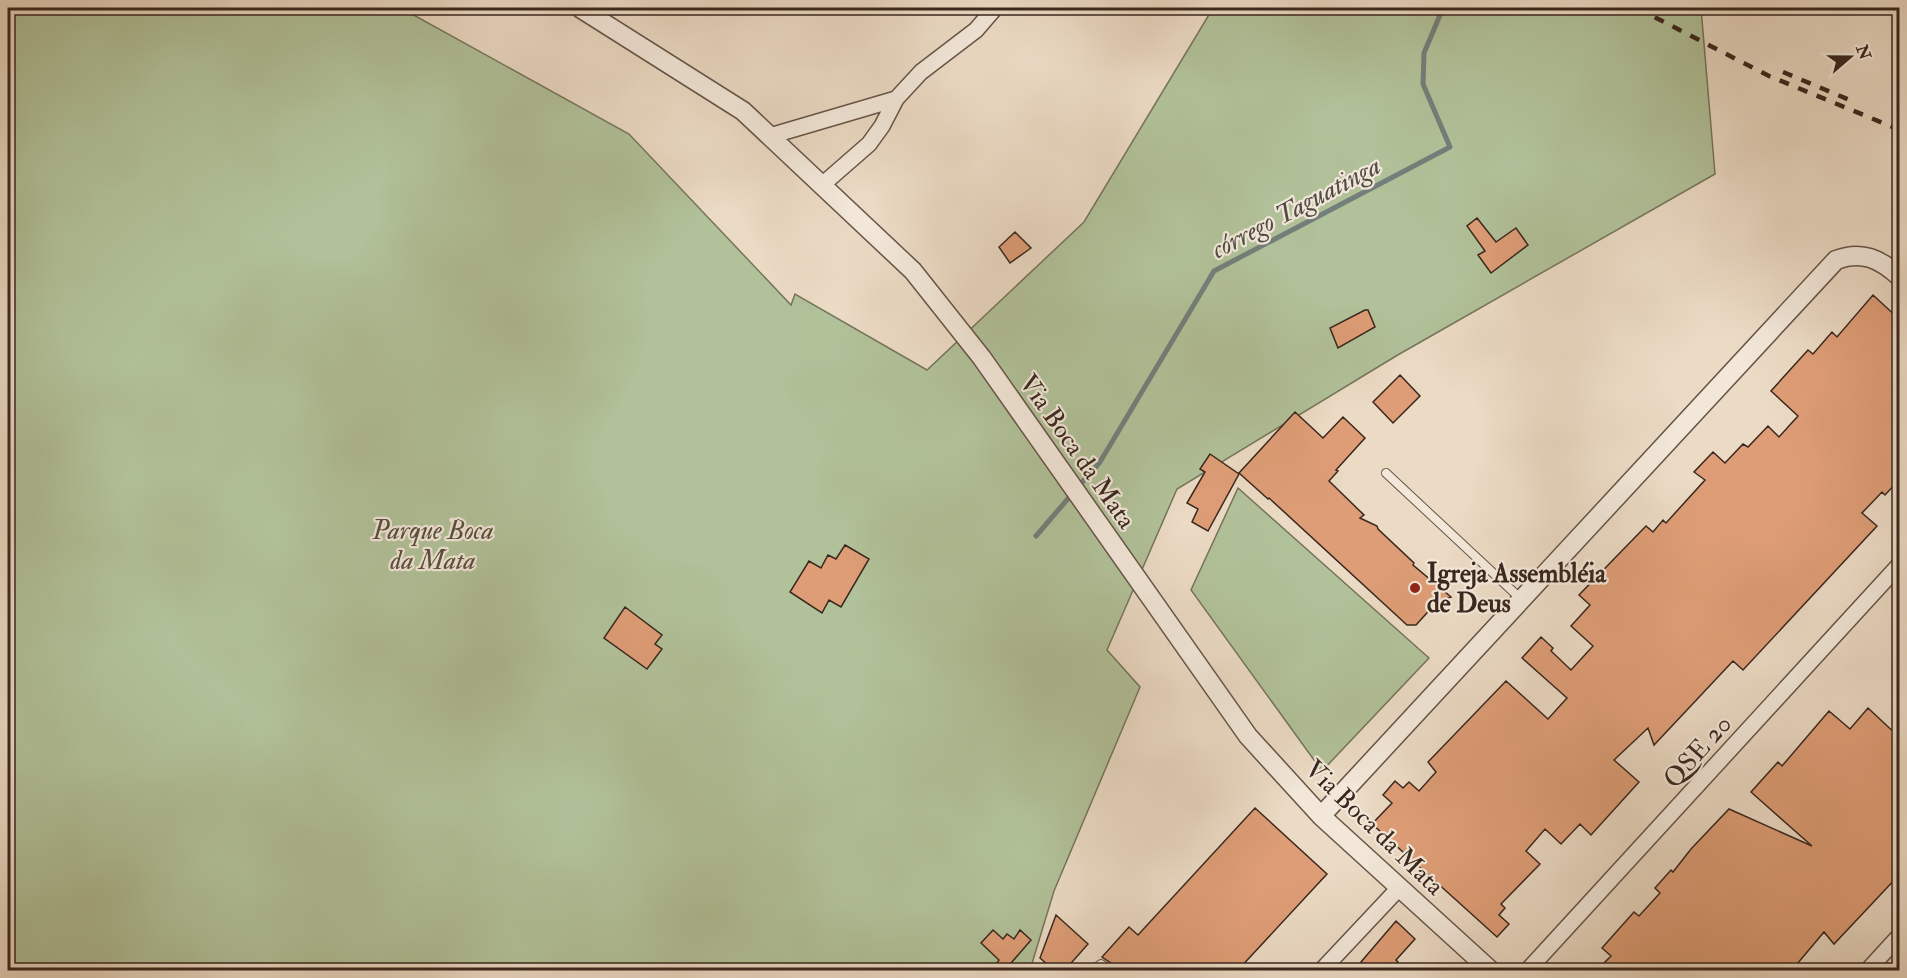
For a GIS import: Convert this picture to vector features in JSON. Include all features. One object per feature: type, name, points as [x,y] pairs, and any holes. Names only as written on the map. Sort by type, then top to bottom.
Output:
[{"type":"street","name":"Via Boca da Mata","points":[[580,8],[743,111],[913,271],[982,358],[1248,735],[1321,816],[1490,970]]},
{"type":"street","points":[[822,185],[869,144],[882,126],[896,99],[921,72],[976,30],[995,8]]},
{"type":"street","points":[[770,136],[896,99]]},
{"type":"street","points":[[1321,816],[1836,260],[1859,254],[1870,256],[1887,266],[1899,277]]},
{"type":"street","name":"QSE 20","points":[[1528,970],[1899,564]]},
{"type":"street","points":[[1322,970],[1400,887]]},
{"type":"street","points":[[1868,970],[1899,935]]},
{"type":"lane","points":[[1386,473],[1521,600]]},
{"type":"lane","points":[[1093,970],[1101,964],[1110,970]]},
{"type":"green space","name":"Parque Boca da Mata","points":[[8,8],[401,8],[629,134],[791,305],[795,294],[927,370],[1084,222],[1213,8],[1701,8],[1715,174],[1396,356],[1177,489],[1107,650],[1140,687],[1054,891],[1030,970],[8,970]]},
{"type":"green space","points":[[1238,488],[1429,658],[1322,771],[1191,590]]},
{"type":"building","points":[[1477,218],[1496,242],[1516,228],[1528,245],[1491,273],[1478,255],[1485,251],[1467,226]]},
{"type":"building","points":[[1015,232],[1031,248],[1010,263],[999,247]]},
{"type":"building","points":[[1873,295],[1899,319],[1899,480],[1885,495],[1882,492],[1862,513],[1877,526],[1743,670],[1733,661],[1654,745],[1648,728],[1614,760],[1639,782],[1591,835],[1580,824],[1561,844],[1545,829],[1526,851],[1540,864],[1501,904],[1505,908],[1499,915],[1509,924],[1497,937],[1372,824],[1392,803],[1383,795],[1395,781],[1403,788],[1409,782],[1419,791],[1436,772],[1428,762],[1506,681],[1548,719],[1567,698],[1522,658],[1541,637],[1553,648],[1551,651],[1571,670],[1593,646],[1571,626],[1590,605],[1579,595],[1646,526],[1653,532],[1663,520],[1666,523],[1705,480],[1694,472],[1713,452],[1725,463],[1743,444],[1748,447],[1768,426],[1779,437],[1798,416],[1771,391],[1808,350],[1813,354],[1832,332],[1837,337]]},
{"type":"building","points":[[1368,310],[1375,327],[1338,348],[1330,328]]},
{"type":"building","points":[[1400,375],[1420,396],[1393,423],[1373,402]]},
{"type":"building","points":[[1295,412],[1323,438],[1343,417],[1365,438],[1329,481],[1364,515],[1360,518],[1377,526],[1414,563],[1413,565],[1451,597],[1436,603],[1416,625],[1407,625],[1239,473]]},
{"type":"building","points":[[1210,454],[1239,474],[1208,531],[1192,522],[1198,509],[1187,503],[1205,472],[1200,469]]},
{"type":"building","points":[[845,545],[869,559],[841,607],[829,600],[822,613],[790,592],[809,561],[821,568],[828,555],[836,559]]},
{"type":"building","points":[[625,607],[662,635],[655,644],[662,649],[647,669],[604,638]]},
{"type":"building","points":[[1868,708],[1899,737],[1899,875],[1834,944],[1824,932],[1792,970],[1597,970],[1611,956],[1602,948],[1634,912],[1639,916],[1660,893],[1655,888],[1671,870],[1673,872],[1691,849],[1729,809],[1812,846],[1751,792],[1778,762],[1782,766],[1829,711],[1850,729]]},
{"type":"building","points":[[1255,808],[1327,874],[1238,970],[1117,970],[1114,965],[1102,957],[1129,927],[1138,935]]},
{"type":"building","points":[[1056,915],[1088,944],[1065,970],[1054,970],[1040,958]]},
{"type":"building","points":[[1396,921],[1415,939],[1396,960],[1398,962],[1391,970],[1371,970],[1361,962]]},
{"type":"building","points":[[993,930],[1003,939],[1007,934],[1014,939],[1020,930],[1031,940],[1005,970],[993,968],[999,960],[981,943]]},
{"type":"waterway","name":"córrego Taguatinga","points":[[1078,487],[1100,462],[1214,271],[1450,147],[1423,84],[1424,53],[1443,8]]},
{"type":"waterway","name":"córrego Taguatinga","points":[[1036,536],[1072,494]]},
{"type":"railway","points":[[1637,8],[1769,76],[1900,130]]},
{"type":"railway","points":[[1783,72],[1852,101]]},
{"type":"place","name":"Igreja Assembléia de Deus","points":[[1415,588]]}]
